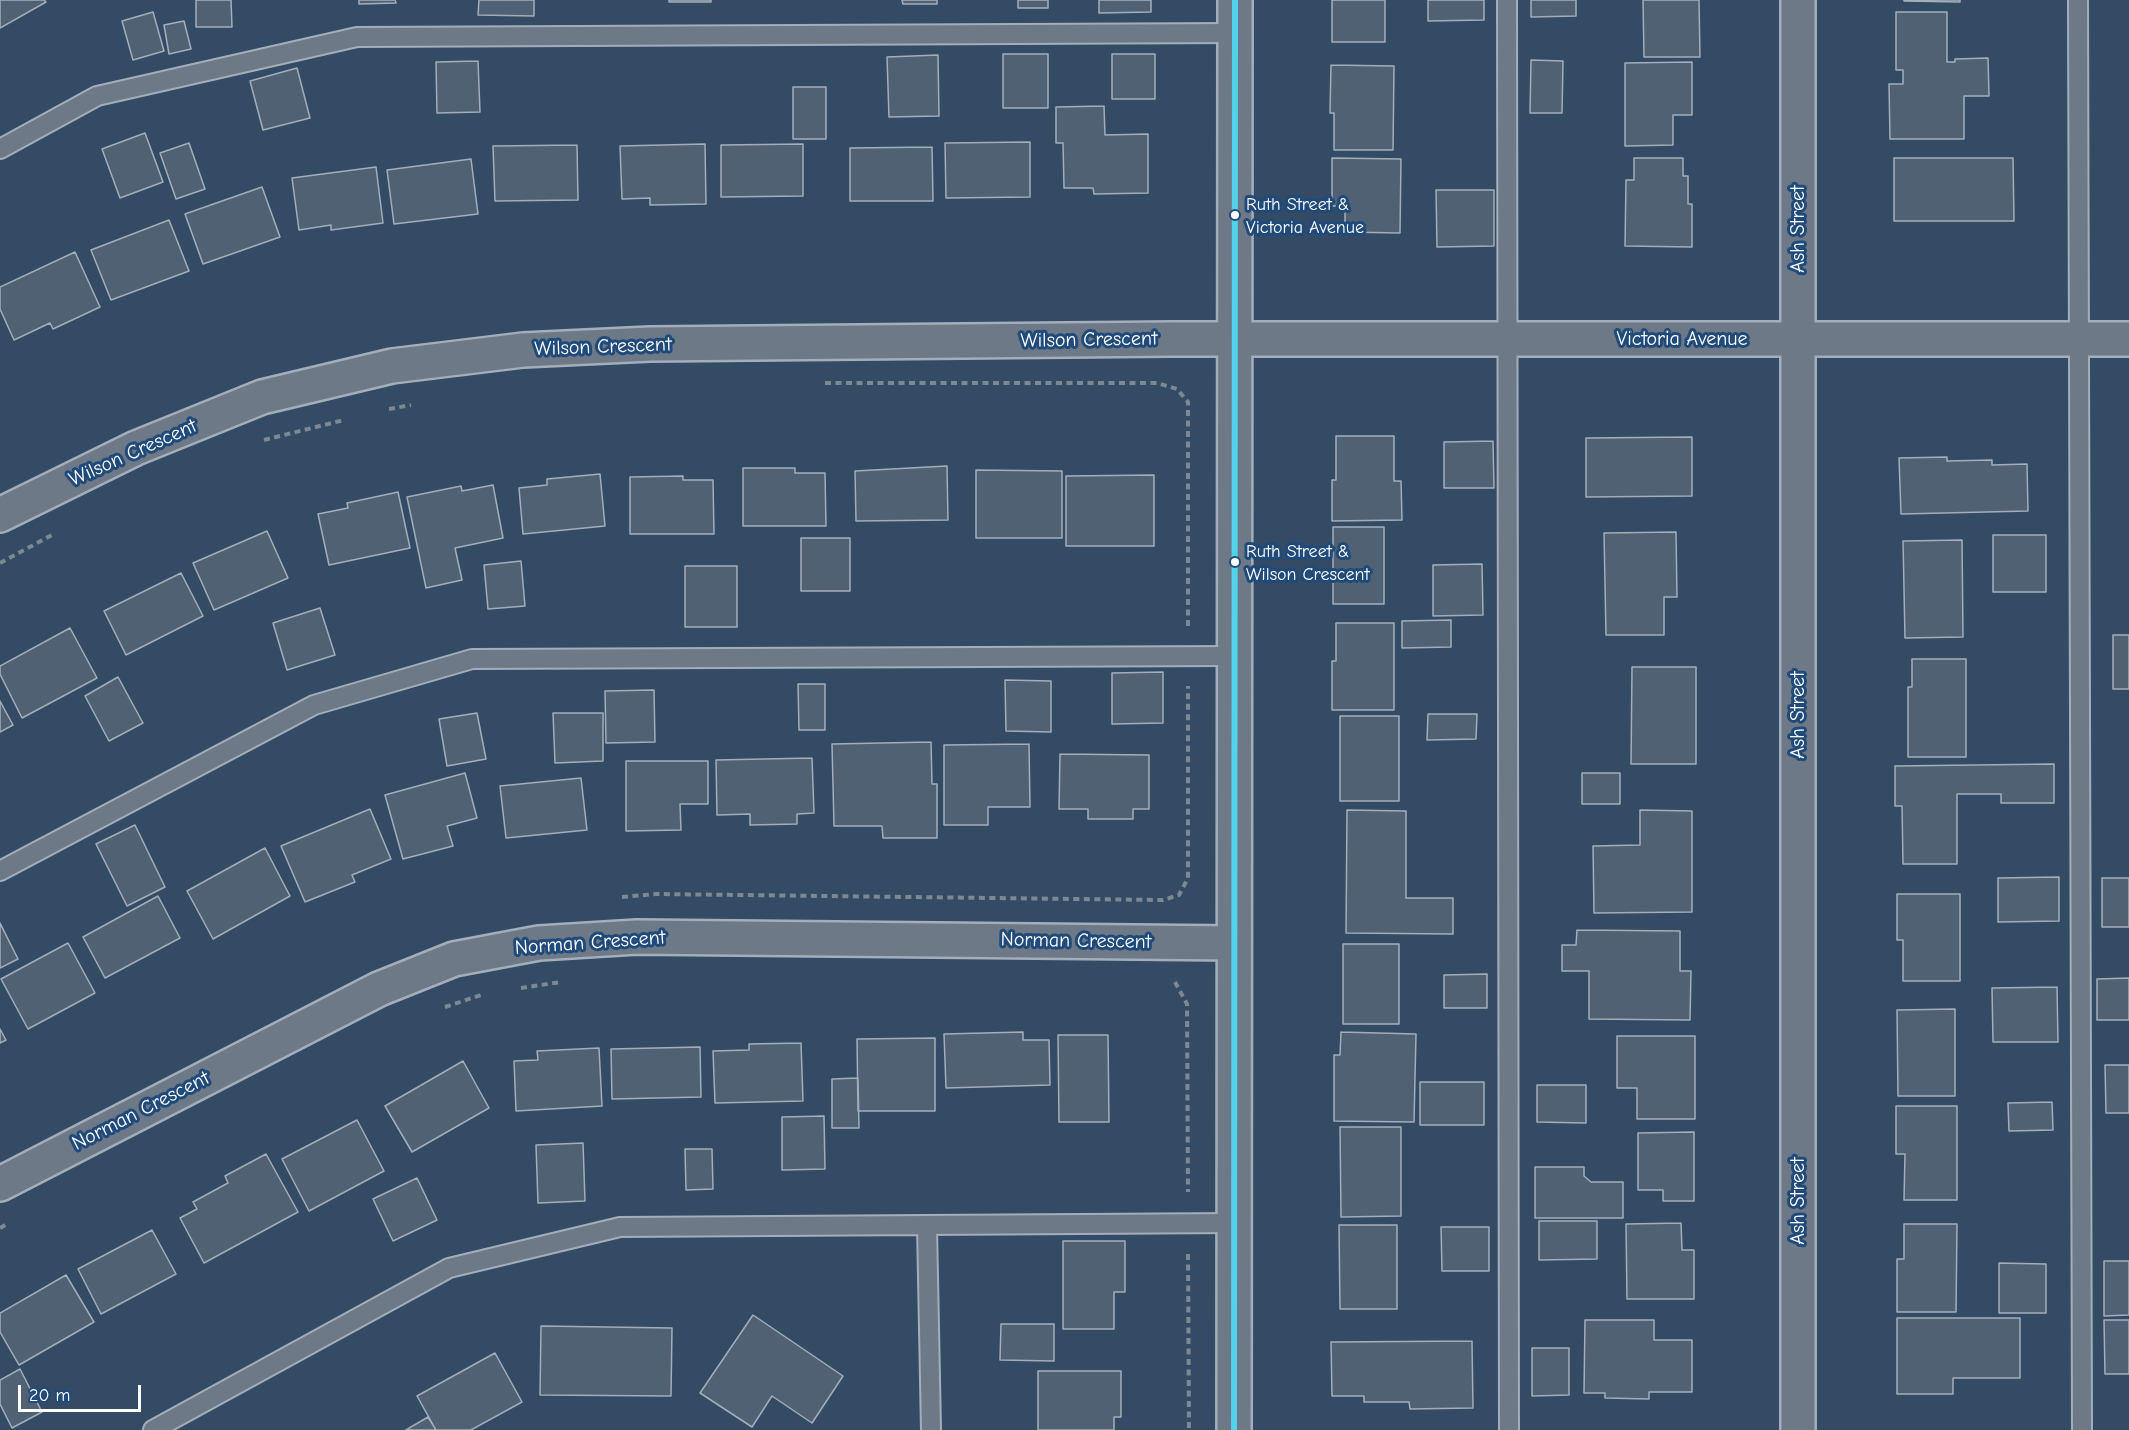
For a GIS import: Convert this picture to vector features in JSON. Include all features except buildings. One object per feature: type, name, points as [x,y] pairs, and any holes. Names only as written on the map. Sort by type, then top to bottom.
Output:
[{"type":"street","points":[[1234,1430],[1235,0]]},
{"type":"street","name":"Ash Street","points":[[1798,0],[1798,1430]]},
{"type":"street","name":"Victoria Avenue","points":[[1235,339],[2129,339]]},
{"type":"street","name":"Wilson Crescent","points":[[0,515],[136,448],[262,397],[392,366],[523,350],[650,344],[1235,339]]},
{"type":"street","name":"Norman Crescent","points":[[0,1184],[379,989],[454,959],[539,943],[637,937],[1234,943]]},
{"type":"lane","points":[[1507,0],[1509,1430]]},
{"type":"lane","points":[[2078,0],[2082,1430]]},
{"type":"lane","points":[[0,149],[97,96],[357,37],[1235,33]]},
{"type":"lane","points":[[0,871],[314,705],[472,659],[1235,656]]},
{"type":"lane","points":[[153,1430],[449,1268],[620,1227],[927,1226],[1188,1221],[1234,1223]]},
{"type":"lane","points":[[927,1226],[931,1430]]},
{"type":"path","points":[[816,383],[1157,383],[1177,389],[1188,402],[1188,878]]},
{"type":"path","points":[[381,410],[415,404]]},
{"type":"path","points":[[254,444],[346,419]]},
{"type":"path","points":[[0,563],[60,531]]},
{"type":"path","points":[[1170,979],[1178,984],[1187,1004],[1189,1430]]},
{"type":"path","points":[[513,989],[569,981]]},
{"type":"path","points":[[434,1010],[490,992]]},
{"type":"path","points":[[0,1228],[10,1222]]},
{"type":"transit line","points":[[1234,1430],[1235,0]]},
{"type":"place","name":"Ruth Street & Victoria Avenue","points":[[1235,215]]},
{"type":"place","name":"Ruth Street & Wilson Crescent","points":[[1235,562]]}]
